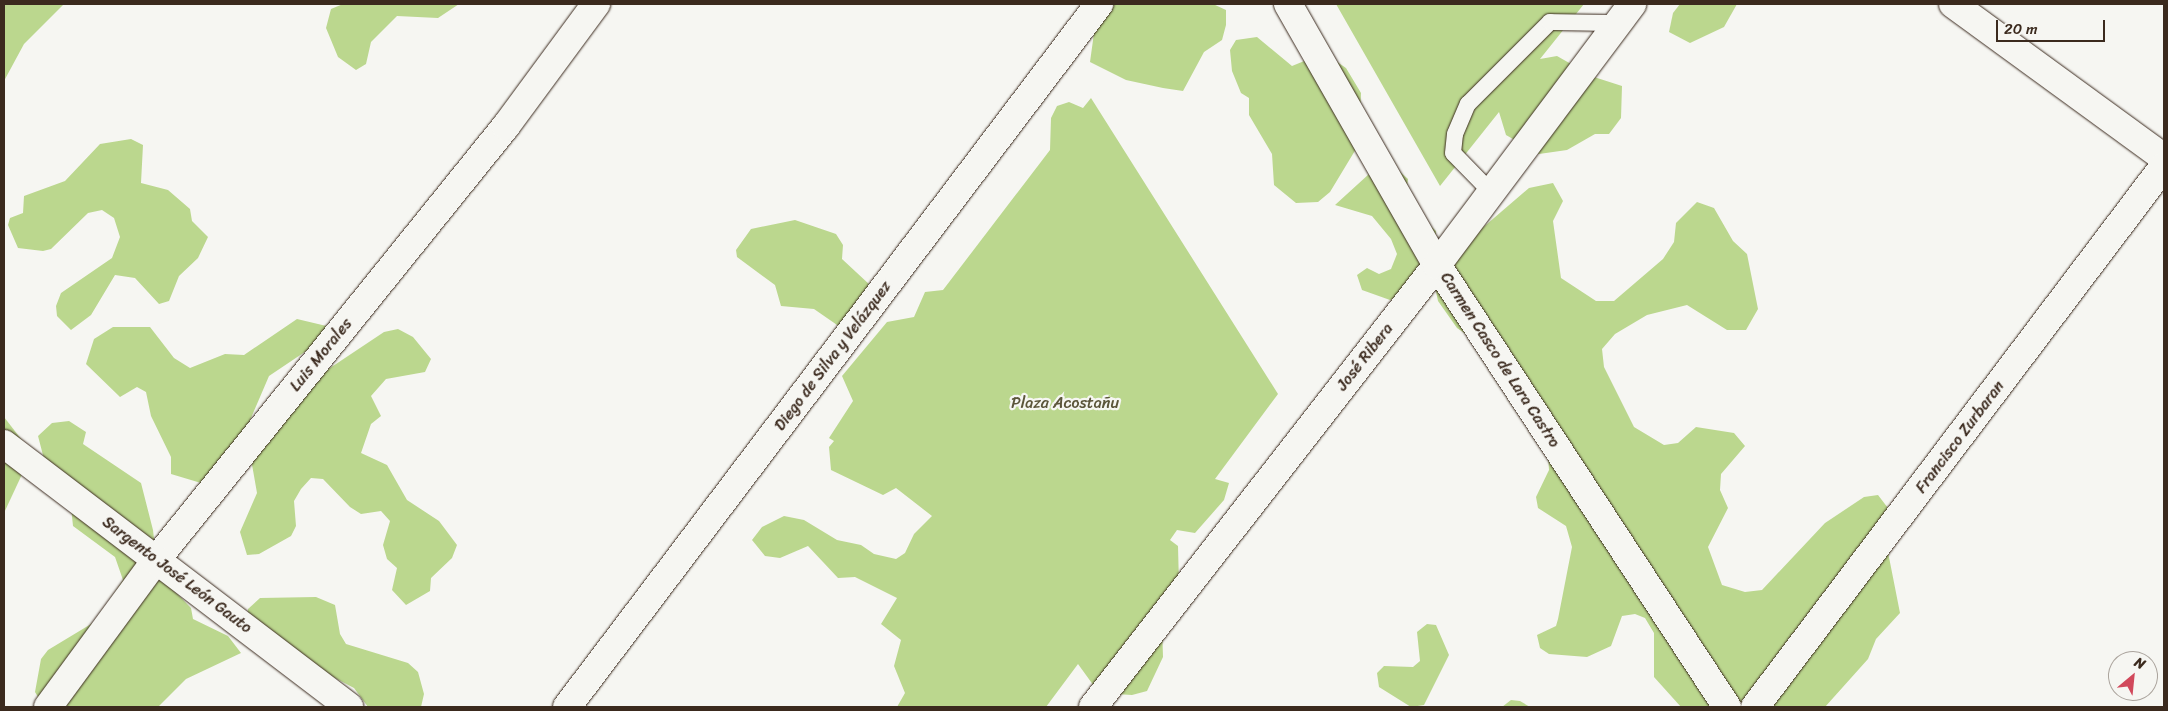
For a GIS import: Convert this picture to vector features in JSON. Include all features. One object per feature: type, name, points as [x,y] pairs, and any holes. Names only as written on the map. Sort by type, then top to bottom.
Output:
[{"type":"street","name":"Luis Morales","points":[[48,707],[156,560],[506,126],[596,4]]},
{"type":"street","name":"Diego de Silva y Velázquez","points":[[567,707],[1099,4]]},
{"type":"street","name":"Carmen Casco de Lara Castro","points":[[1288,4],[1437,265],[1727,707]]},
{"type":"street","points":[[1953,4],[2164,158]]},
{"type":"street","name":"José Ribera","points":[[1093,707],[1437,265],[1625,14]]},
{"type":"street","name":"Francisco Zurbaran","points":[[1755,707],[2164,166]]},
{"type":"street","name":"Sargento José León Gauto","points":[[4,444],[349,707]]},
{"type":"lane","points":[[1491,192],[1453,153],[1455,134],[1468,104],[1550,22],[1625,14]]},
{"type":"green space","points":[[4,4],[64,4],[24,44],[4,81]]},
{"type":"green space","points":[[343,4],[459,4],[438,18],[397,16],[371,42],[366,64],[356,70],[338,57],[326,28],[331,9]]},
{"type":"green space","points":[[1098,4],[1213,4],[1226,10],[1226,25],[1222,40],[1204,52],[1183,91],[1163,88],[1126,80],[1090,62]]},
{"type":"green space","points":[[1336,4],[1584,4],[1540,59],[1557,56],[1594,77],[1622,86],[1621,118],[1609,134],[1595,134],[1567,150],[1539,154],[1506,135],[1499,112],[1440,186]]},
{"type":"green space","points":[[1680,4],[1737,4],[1724,27],[1690,43],[1669,32],[1673,13]]},
{"type":"green space","points":[[1257,37],[1292,66],[1324,53],[1346,68],[1361,93],[1359,144],[1330,192],[1318,202],[1296,203],[1274,185],[1272,154],[1249,115],[1249,98],[1241,93],[1232,71],[1230,50],[1236,40]]},
{"type":"green space","name":"Plaza Acostañu","points":[[1091,98],[1278,394],[1215,479],[1229,483],[1224,500],[1195,533],[1177,530],[1170,540],[1178,546],[1179,585],[1162,625],[1163,657],[1147,691],[1132,695],[1099,693],[1078,664],[1046,707],[897,707],[905,693],[894,666],[901,640],[881,624],[897,598],[855,577],[838,578],[808,546],[780,558],[765,556],[752,540],[762,527],[784,516],[804,520],[837,540],[861,545],[874,554],[896,559],[905,553],[914,534],[932,516],[896,488],[883,495],[831,470],[829,447],[834,441],[829,438],[853,401],[842,376],[887,322],[914,317],[925,292],[943,290],[1050,150],[1051,118],[1057,106],[1069,102],[1083,108]]},
{"type":"green space","points":[[131,139],[143,145],[141,183],[168,190],[190,209],[192,221],[208,237],[198,258],[179,276],[169,301],[159,304],[135,278],[115,275],[91,315],[71,330],[57,316],[56,306],[61,293],[112,258],[120,237],[114,218],[102,210],[88,213],[51,249],[43,251],[18,248],[8,225],[10,218],[23,213],[24,196],[65,181],[100,144]]},
{"type":"green space","points":[[1398,170],[1408,179],[1405,202],[1436,231],[1436,236],[1406,295],[1390,300],[1362,290],[1357,275],[1367,268],[1379,274],[1391,269],[1397,254],[1391,239],[1372,216],[1335,205],[1369,174]]},
{"type":"green space","points":[[1553,183],[1563,201],[1553,221],[1561,278],[1596,301],[1614,301],[1663,259],[1674,242],[1676,223],[1697,202],[1714,208],[1733,241],[1747,254],[1758,309],[1746,330],[1727,330],[1687,305],[1647,315],[1615,334],[1602,349],[1604,367],[1634,427],[1664,445],[1678,443],[1696,427],[1734,433],[1745,446],[1721,474],[1720,490],[1728,508],[1708,547],[1722,585],[1745,592],[1762,590],[1825,523],[1864,497],[1878,495],[1891,512],[1887,547],[1900,613],[1876,639],[1868,659],[1825,707],[1681,707],[1654,677],[1654,633],[1645,618],[1635,614],[1622,616],[1611,646],[1587,657],[1549,654],[1540,648],[1537,635],[1556,626],[1572,547],[1566,526],[1538,508],[1536,497],[1549,470],[1547,440],[1496,355],[1457,328],[1438,301],[1435,287],[1468,240],[1529,188]]},
{"type":"green space","points":[[795,220],[836,234],[843,245],[842,259],[870,285],[840,327],[814,309],[781,306],[775,285],[737,257],[736,250],[751,229]]},
{"type":"green space","points":[[297,319],[339,329],[269,376],[248,425],[211,486],[171,474],[171,457],[151,416],[146,392],[137,387],[120,397],[86,364],[94,339],[113,327],[150,327],[174,358],[190,368],[225,354],[244,355]]},
{"type":"green space","points":[[398,329],[413,337],[431,359],[425,372],[386,379],[371,396],[381,416],[371,424],[361,453],[387,465],[407,500],[439,521],[457,545],[452,558],[431,578],[430,591],[406,605],[392,590],[397,568],[387,559],[383,545],[390,521],[381,511],[361,514],[350,507],[323,479],[311,478],[301,489],[294,501],[296,526],[291,536],[259,554],[247,555],[240,532],[257,493],[251,459],[327,370],[384,332]]},
{"type":"green space","points":[[4,417],[28,448],[24,470],[4,513]]},
{"type":"green space","points":[[69,421],[86,432],[83,444],[141,483],[153,530],[158,574],[191,608],[193,619],[228,636],[241,653],[186,679],[158,707],[44,707],[35,692],[41,659],[48,650],[96,621],[123,580],[115,557],[73,526],[68,478],[44,459],[38,436],[52,423]]},
{"type":"green space","points":[[316,597],[335,605],[340,634],[346,644],[408,663],[418,672],[424,694],[421,707],[368,707],[354,688],[314,667],[247,617],[248,609],[260,598]]},
{"type":"green space","points":[[1427,624],[1436,625],[1449,655],[1424,705],[1411,707],[1379,687],[1377,673],[1384,666],[1413,667],[1420,661],[1417,632]]},
{"type":"green space","points":[[1511,700],[1520,701],[1530,707],[1502,707]]}]
